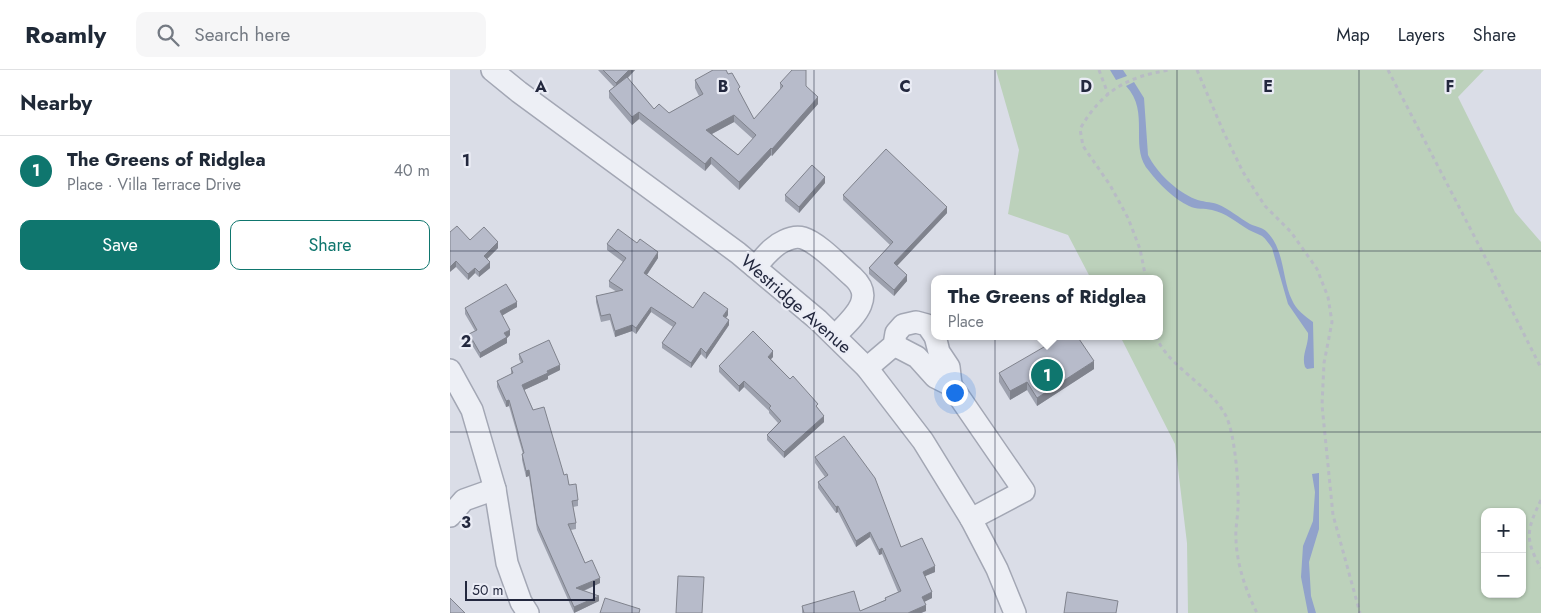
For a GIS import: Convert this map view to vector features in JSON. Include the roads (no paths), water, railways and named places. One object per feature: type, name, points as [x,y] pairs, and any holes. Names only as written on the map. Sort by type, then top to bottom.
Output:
[{"type":"street","name":"Westridge Avenue","points":[[492,70],[519,92],[738,253],[818,320],[867,368],[923,441],[972,519],[997,569],[1015,613]]},
{"type":"street","points":[[755,268],[775,246],[784,240],[794,237],[803,238],[811,242],[853,277],[862,290],[863,298],[860,308],[835,336]]},
{"type":"street","points":[[867,368],[894,346],[896,333],[903,325],[916,322],[926,325],[933,347],[949,367],[951,385],[1024,491],[972,519]]},
{"type":"street","points":[[894,346],[916,357],[933,347]]},
{"type":"street","points":[[450,370],[472,410],[495,489],[507,563],[521,602],[528,613]]},
{"type":"street","points":[[450,516],[464,500],[495,489]]},
{"type":"water","points":[[1110,70],[1123,70],[1127,76],[1116,80]]},
{"type":"water","points":[[1134,82],[1144,98],[1148,155],[1162,175],[1188,196],[1222,206],[1250,224],[1265,230],[1273,239],[1294,304],[1313,322],[1314,368],[1307,369],[1305,367],[1304,358],[1308,333],[1288,304],[1272,248],[1266,240],[1222,213],[1209,209],[1195,208],[1183,203],[1162,186],[1143,162],[1140,151],[1137,107],[1133,96],[1126,86]]},
{"type":"water","points":[[1319,473],[1319,529],[1309,562],[1311,596],[1316,613],[1308,613],[1301,577],[1303,546],[1313,521],[1315,492],[1312,474]]},
{"type":"place","name":"The Greens of Ridglea","points":[[1047,375]]}]
